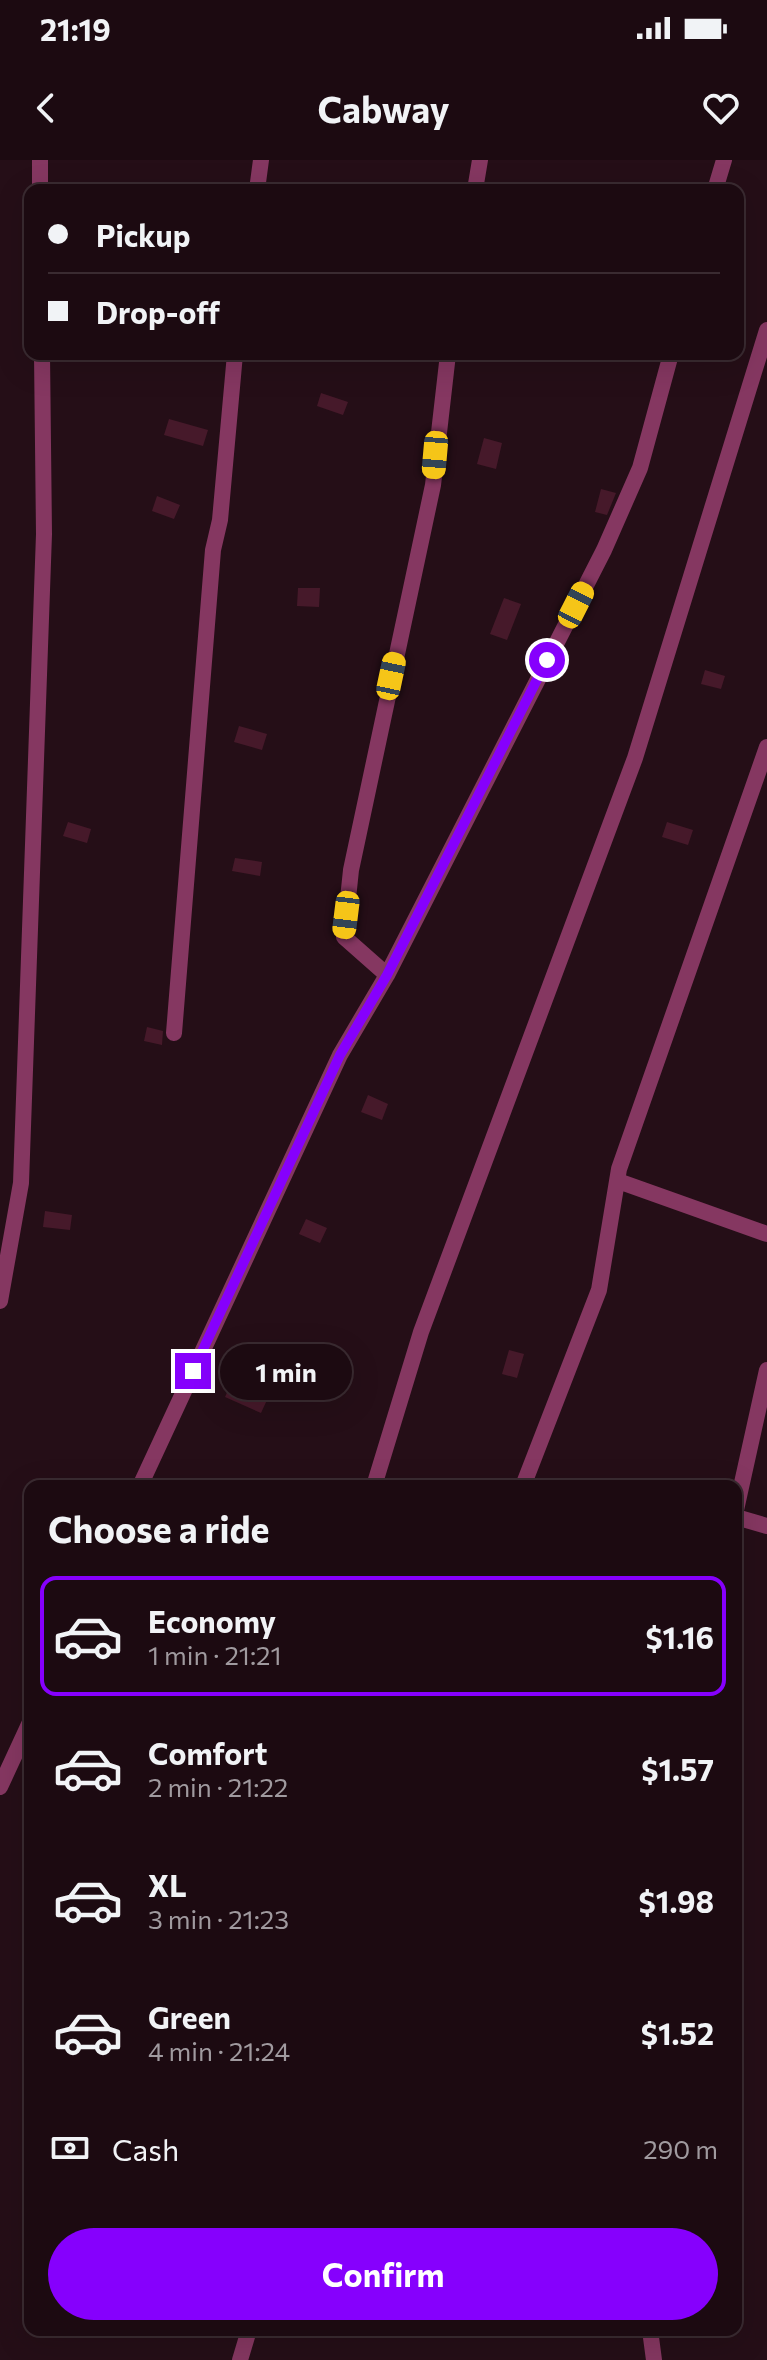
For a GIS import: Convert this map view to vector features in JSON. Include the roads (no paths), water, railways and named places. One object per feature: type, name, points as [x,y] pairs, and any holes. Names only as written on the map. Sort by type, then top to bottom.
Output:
[{"type":"street","points":[[40,160],[40,184]]},
{"type":"street","points":[[258,184],[261,160]]},
{"type":"street","points":[[476,184],[480,160]]},
{"type":"street","points":[[717,184],[724,160]]},
{"type":"street","points":[[376,1480],[421,1332],[635,758],[767,330]]},
{"type":"street","points":[[0,1301],[21,1183],[44,534],[42,360]]},
{"type":"street","points":[[174,1033],[213,550],[220,520],[234,360]]},
{"type":"street","points":[[387,975],[344,937],[351,870],[433,485],[447,360]]},
{"type":"street","points":[[143,1480],[340,1055],[387,975],[604,550],[640,468],[669,360]]},
{"type":"street","points":[[525,1480],[599,1290],[618,1181],[767,747]]},
{"type":"street","points":[[618,1181],[767,1234]]},
{"type":"street","points":[[742,1483],[767,1370]]},
{"type":"street","points":[[742,1519],[767,1526]]},
{"type":"street","points":[[0,1787],[24,1735]]},
{"type":"street","points":[[240,2360],[247,2336]]},
{"type":"street","points":[[651,2336],[654,2360]]}]
